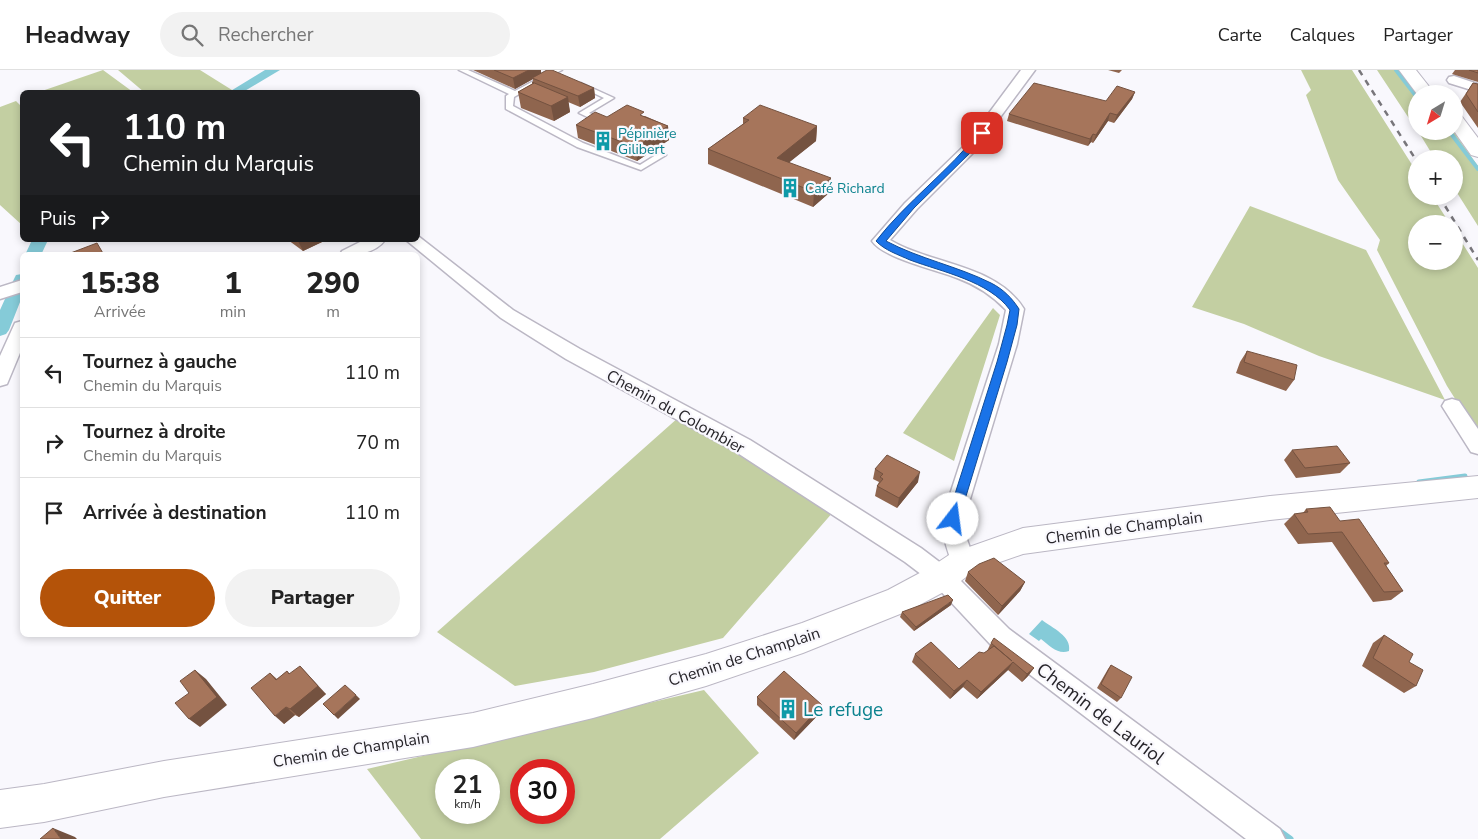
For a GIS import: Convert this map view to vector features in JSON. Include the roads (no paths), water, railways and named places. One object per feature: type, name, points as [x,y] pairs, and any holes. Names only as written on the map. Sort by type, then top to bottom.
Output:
[{"type":"street","points":[[952,570],[953,519],[1005,353],[1014,309],[1006,298],[989,285],[904,254],[880,241],[911,206],[971,147],[1028,70]]},
{"type":"street","points":[[1407,70],[1419,85]]},
{"type":"street","points":[[1422,70],[1433,85]]},
{"type":"street","points":[[1454,80],[1478,88]]},
{"type":"street","points":[[1463,130],[1478,151]]},
{"type":"street","points":[[354,252],[373,242]]},
{"type":"street","name":"Chemin du Colombier","points":[[416,242],[506,314],[573,354],[743,446],[913,555],[952,570]]},
{"type":"street","points":[[0,379],[20,332]]},
{"type":"street","points":[[1452,406],[1478,446]]},
{"type":"street","name":"Chemin de Champlain","points":[[0,809],[44,803],[164,779],[473,730],[593,701],[706,670],[804,638],[899,600],[952,570],[1023,541],[1270,508],[1478,487]]},
{"type":"street","name":"Chemin de Lauriol","points":[[952,570],[1000,637],[1270,839]]},
{"type":"lane","points":[[462,70],[514,93]]},
{"type":"lane","points":[[557,73],[514,93],[510,96],[510,107],[580,145],[641,168],[662,156]]},
{"type":"lane","points":[[577,84],[610,98],[583,113]]},
{"type":"lane","points":[[524,88],[532,92]]},
{"type":"lane","points":[[575,110],[611,124]]},
{"type":"water","points":[[1042,620],[1064,637],[1069,646],[1069,651],[1058,651],[1041,639],[1039,641],[1029,634]]},
{"type":"waterway","points":[[239,90],[274,70]]},
{"type":"waterway","points":[[1396,70],[1408,86]]},
{"type":"waterway","points":[[1456,140],[1478,169]]},
{"type":"waterway","points":[[34,252],[39,242]]},
{"type":"waterway","points":[[0,330],[20,284]]},
{"type":"waterway","points":[[1419,482],[1465,476]]},
{"type":"waterway","points":[[1276,829],[1290,839]]},
{"type":"railway","points":[[1359,70],[1410,150]]},
{"type":"railway","points":[[1444,205],[1478,260]]},
{"type":"place","name":"Pépinière Gilibert","points":[[603,141]]},
{"type":"place","name":"Café Richard","points":[[790,188]]},
{"type":"place","name":"Le refuge","points":[[788,709]]}]
